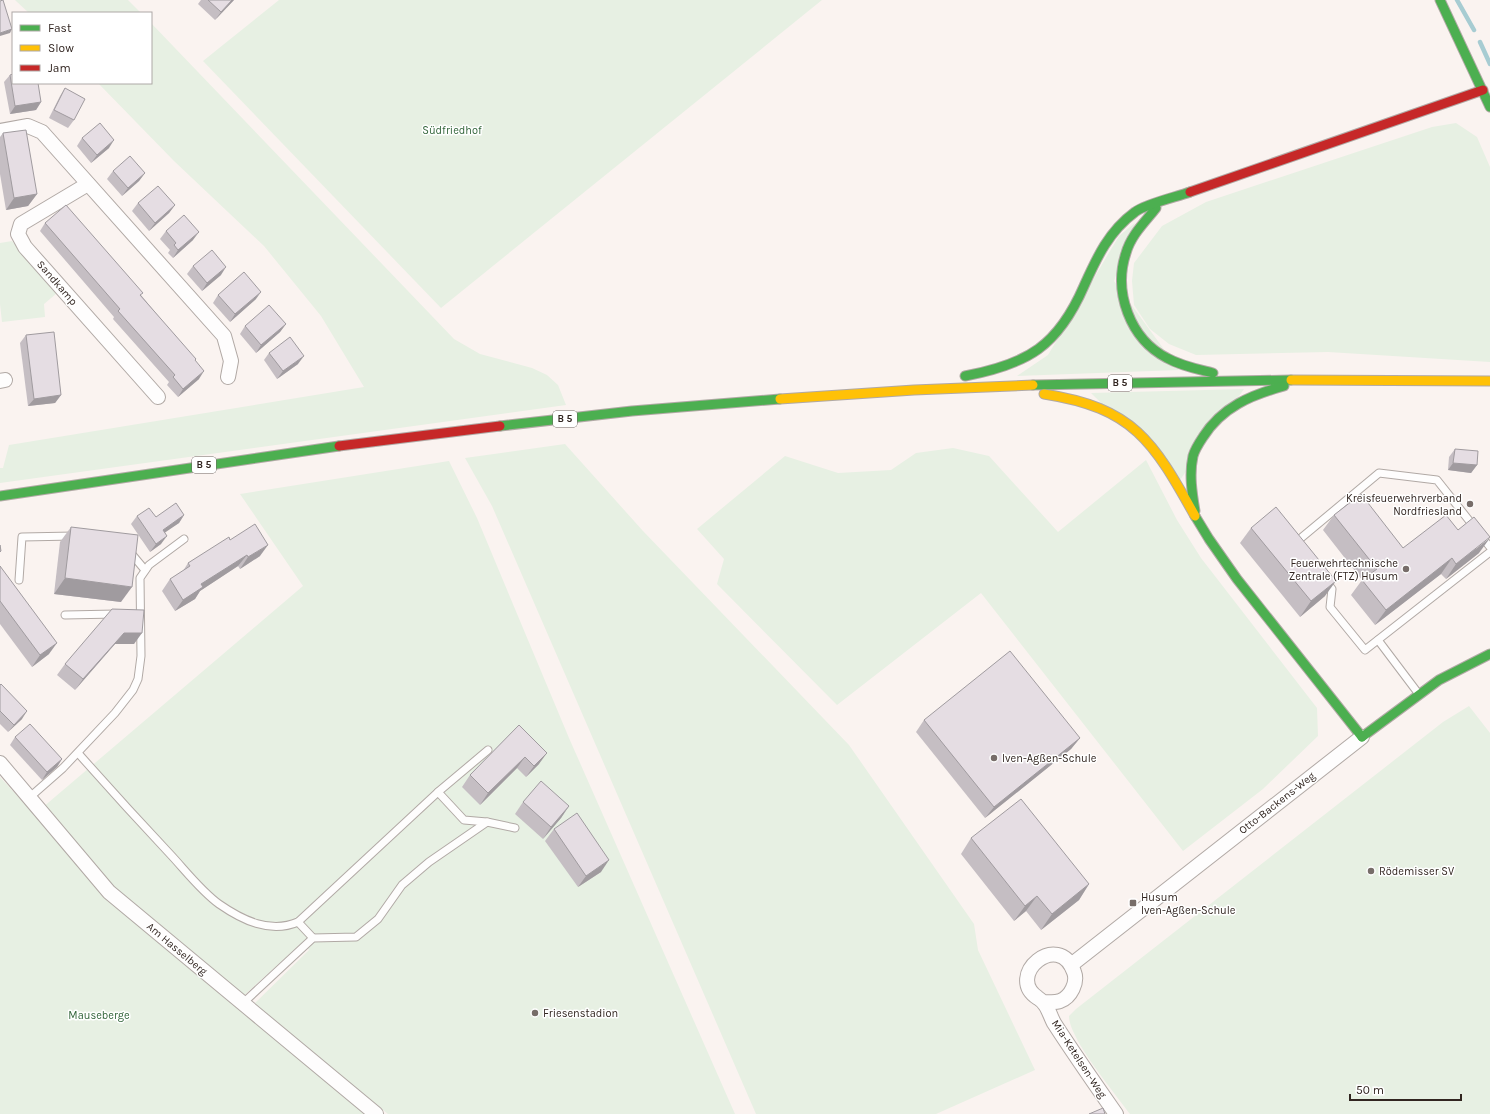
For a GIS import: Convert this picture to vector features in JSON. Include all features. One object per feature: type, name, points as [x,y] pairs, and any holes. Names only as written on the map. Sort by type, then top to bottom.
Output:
[{"type":"main road","points":[[1440,0],[1490,107]]},
{"type":"main road","points":[[877,391],[1000,369],[1021,362],[1042,350],[1062,327],[1082,292],[1093,262],[1108,237],[1136,211],[1483,90]]},
{"type":"main road","points":[[1163,201],[1133,236],[1123,260],[1121,282],[1125,310],[1140,337],[1162,355],[1191,368],[1243,379]]},
{"type":"main road","name":"B 5","points":[[0,496],[188,467],[483,427],[722,403],[877,391],[1243,379],[1490,381]]},
{"type":"main road","points":[[1198,522],[1191,490],[1193,455],[1206,430],[1225,411],[1254,394],[1314,379]]},
{"type":"main road","points":[[997,386],[1069,398],[1100,407],[1126,422],[1150,443],[1166,466],[1198,522],[1220,555],[1362,737]]},
{"type":"main road","name":"Otto-Backens-Weg","points":[[1362,737],[1418,694],[1445,676],[1490,654]]},
{"type":"street","points":[[0,131],[28,126],[42,132],[224,336],[231,361],[228,377]]},
{"type":"street","name":"Sandkamp","points":[[88,184],[21,224],[18,234],[25,247],[158,397]]},
{"type":"street","name":"Otto-Backens-Weg","points":[[1071,965],[1362,737]]},
{"type":"street","name":"Am Hasselberg","points":[[0,763],[109,892],[376,1114]]},
{"type":"street","name":"Mia-Ketelsen-Weg","points":[[1044,1002],[1059,1002],[1070,994],[1076,977],[1071,965],[1059,955],[1044,955],[1031,965],[1027,981],[1034,995],[1044,1002],[1052,1020],[1116,1114]]},
{"type":"lane","points":[[1299,548],[1294,542],[1379,473],[1437,480],[1490,547]]},
{"type":"lane","points":[[18,580],[22,537],[84,535]]},
{"type":"lane","points":[[30,797],[78,753],[115,713],[133,690],[138,679],[141,656],[133,614],[140,578],[145,570],[161,555],[184,539]]},
{"type":"lane","points":[[125,546],[145,570]]},
{"type":"lane","points":[[1318,571],[1332,589],[1330,606],[1365,650],[1490,552]]},
{"type":"lane","points":[[65,615],[133,614]]},
{"type":"lane","points":[[1378,640],[1418,694]]},
{"type":"lane","points":[[78,753],[178,863],[218,903],[256,924],[286,927],[298,922],[438,792],[488,750]]},
{"type":"lane","points":[[438,792],[464,820],[487,822],[515,828]]},
{"type":"lane","points":[[242,1004],[313,938],[356,937],[378,920],[402,885],[429,862],[487,822]]},
{"type":"lane","points":[[298,922],[313,938]]},
{"type":"green space","points":[[15,0],[128,0],[140,12],[28,12]]},
{"type":"green space","name":"Südfriedhof","points":[[279,0],[822,0],[441,308],[203,61]]},
{"type":"green space","points":[[152,24],[454,339],[480,354],[532,368],[547,375],[558,385],[566,405],[0,483],[0,468],[3,468],[9,445],[364,387],[321,316],[264,246],[174,161],[99,84],[152,84]]},
{"type":"green space","points":[[1456,123],[1477,137],[1490,167],[1490,362],[1328,352],[1196,355],[1169,344],[1150,329],[1134,305],[1132,281],[1134,263],[1162,226],[1206,202],[1432,127]]},
{"type":"green space","points":[[1135,223],[1114,281],[1179,370],[1017,376],[1048,355],[1119,236]]},
{"type":"green space","points":[[12,241],[57,293],[44,304],[45,317],[2,322],[0,304],[0,243]]},
{"type":"green space","points":[[1244,389],[1180,480],[1091,393]]},
{"type":"green space","points":[[565,444],[643,531],[849,745],[974,924],[978,950],[1035,1070],[936,1114],[756,1114],[492,506],[465,458]]},
{"type":"green space","points":[[953,448],[989,456],[1058,532],[1146,460],[1177,520],[1201,558],[1317,708],[1318,736],[1263,789],[1183,851],[981,593],[837,705],[717,584],[724,559],[697,529],[785,456],[838,473],[891,470],[916,453]]},
{"type":"green space","points":[[449,461],[477,518],[569,738],[735,1114],[388,1114],[253,1005],[309,950],[303,942],[241,998],[111,888],[42,808],[303,586],[240,494]]},
{"type":"green space","name":"Rödemisser SV","points":[[1469,706],[1490,733],[1490,1114],[1130,1114],[1084,1052],[1071,1026],[1069,1016],[1443,722]]},
{"type":"green space","name":"Mauseberge","points":[[0,777],[107,894],[373,1114],[0,1114]]},
{"type":"building","points":[[3,0],[12,29],[0,33],[0,1]]},
{"type":"building","points":[[208,0],[232,0],[221,12]]},
{"type":"building","points":[[12,74],[12,84],[38,84],[41,102],[15,106],[10,75]]},
{"type":"building","points":[[65,88],[85,99],[74,120],[54,110]]},
{"type":"building","points":[[100,123],[114,140],[97,155],[82,138]]},
{"type":"building","points":[[26,130],[37,194],[14,198],[3,133]]},
{"type":"building","points":[[130,156],[145,173],[128,188],[113,171]]},
{"type":"building","points":[[158,186],[175,205],[155,223],[138,203]]},
{"type":"building","points":[[66,205],[143,293],[140,295],[196,359],[195,360],[204,371],[183,389],[173,377],[175,375],[118,311],[120,309],[45,223]]},
{"type":"building","points":[[184,215],[199,232],[178,250],[174,245],[176,243],[166,231]]},
{"type":"building","points":[[212,250],[226,267],[207,283],[193,266]]},
{"type":"building","points":[[244,272],[261,292],[235,314],[218,295]]},
{"type":"building","points":[[269,305],[286,324],[261,345],[245,326]]},
{"type":"building","points":[[54,332],[61,395],[34,399],[26,335]]},
{"type":"building","points":[[290,337],[304,356],[283,371],[269,353]]},
{"type":"building","points":[[1455,449],[1478,451],[1477,465],[1453,463]]},
{"type":"building","name":"Feuerwehrtechnische Zentrale (FTZ) Husum","points":[[1361,494],[1403,548],[1446,515],[1458,530],[1474,517],[1490,537],[1456,564],[1452,558],[1386,610],[1362,580],[1377,569],[1334,515]]},
{"type":"building","points":[[176,503],[184,515],[163,530],[167,536],[156,544],[137,516],[149,508],[156,517]]},
{"type":"building","points":[[1276,507],[1336,581],[1311,601],[1251,528]]},
{"type":"building","points":[[255,524],[268,545],[248,557],[247,555],[201,584],[203,587],[183,600],[170,579],[190,566],[188,563],[229,537],[230,540]]},
{"type":"building","points":[[71,527],[138,535],[132,587],[65,578]]},
{"type":"building","points":[[0,566],[57,643],[40,655],[0,601]]},
{"type":"building","points":[[112,609],[144,610],[142,633],[124,633],[83,679],[65,664]]},
{"type":"building","points":[[1010,651],[1080,738],[994,807],[924,720]]},
{"type":"building","points":[[1,684],[27,711],[14,725],[0,711]]},
{"type":"building","points":[[30,724],[62,759],[47,772],[15,737]]},
{"type":"building","points":[[519,725],[547,753],[534,766],[525,757],[488,793],[470,775]]},
{"type":"building","points":[[541,781],[569,806],[551,827],[523,802]]},
{"type":"building","points":[[1021,799],[1089,884],[1052,914],[1037,896],[1025,906],[971,838]]},
{"type":"building","points":[[577,813],[609,860],[586,876],[554,829]]},
{"type":"building","points":[[1103,1108],[1105,1114],[1089,1114]]},
{"type":"waterway","points":[[1457,0],[1474,30]]},
{"type":"waterway","points":[[1480,42],[1490,64]]},
{"type":"traffic: fast","points":[[1440,0],[1490,107]]},
{"type":"traffic: fast","points":[[965,376],[1007,365],[1023,358],[1052,338],[1074,307],[1105,245],[1126,219],[1140,209],[1153,203],[1190,192]]},
{"type":"traffic: fast","points":[[1156,208],[1131,240],[1126,253],[1122,283],[1128,313],[1134,327],[1154,350],[1178,363],[1213,373]]},
{"type":"traffic: fast","points":[[1033,385],[1291,380]]},
{"type":"traffic: fast","points":[[1195,511],[1191,484],[1191,470],[1193,456],[1203,437],[1228,410],[1249,398],[1284,386]]},
{"type":"traffic: fast","points":[[500,426],[632,411],[780,399]]},
{"type":"traffic: fast","points":[[0,496],[339,446]]},
{"type":"traffic: fast","points":[[1195,516],[1237,579],[1362,737]]},
{"type":"traffic: fast","points":[[1362,737],[1439,680],[1490,654]]},
{"type":"traffic: slow","points":[[1291,380],[1490,381]]},
{"type":"traffic: slow","points":[[780,399],[914,390],[1033,385]]},
{"type":"traffic: slow","points":[[1044,394],[1075,400],[1100,408],[1120,419],[1138,432],[1166,467],[1195,516]]},
{"type":"traffic: jam","points":[[1190,192],[1483,90]]},
{"type":"traffic: jam","points":[[339,446],[500,426]]},
{"type":"place","name":"Kreisfeuerwehrverband Nordfriesland","points":[[1470,504]]},
{"type":"place","name":"Feuerwehrtechnische Zentrale (FTZ) Husum","points":[[1406,569]]},
{"type":"place","name":"Iven-Agßen-Schule","points":[[994,758]]},
{"type":"place","name":"Rödemisser SV","points":[[1371,871]]},
{"type":"place","name":"Husum Iven-Agßen-Schule","points":[[1133,903]]},
{"type":"place","name":"Friesenstadion","points":[[535,1013]]}]
